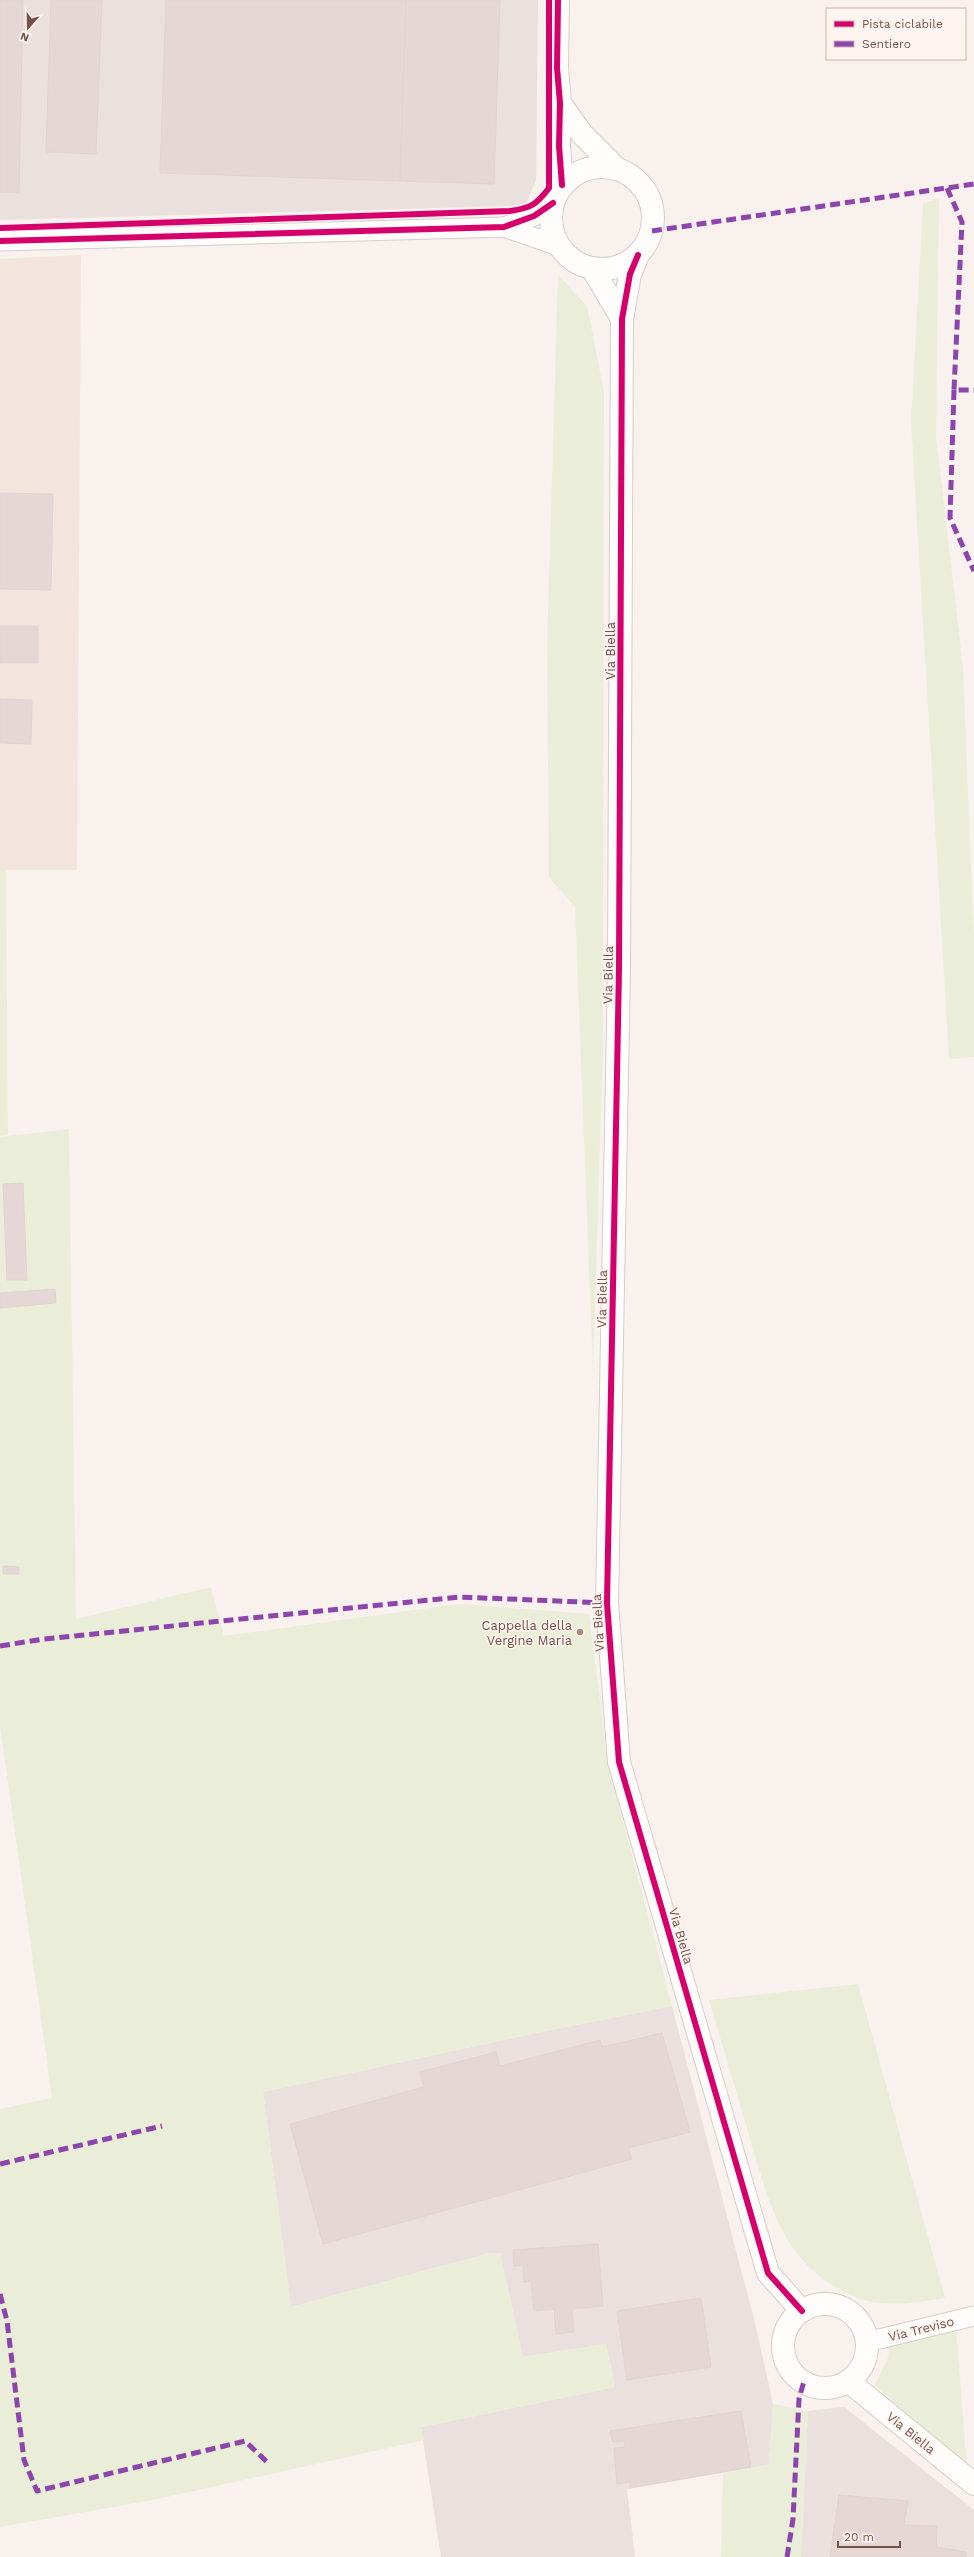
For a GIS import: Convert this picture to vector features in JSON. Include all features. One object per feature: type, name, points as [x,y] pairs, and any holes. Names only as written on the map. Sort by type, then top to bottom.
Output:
[{"type":"street","points":[[0,241],[504,227],[534,216],[558,194],[573,175],[587,168],[601,166],[616,168],[631,175],[643,185],[651,199],[654,215],[652,231],[647,244],[638,255],[625,264],[608,269],[592,268],[568,256],[560,246],[552,225],[558,194],[560,103],[557,68],[558,0]]},
{"type":"street","points":[[560,103],[582,134],[616,168]]},
{"type":"street","points":[[504,227],[560,246]]},
{"type":"street","name":"Via Biella","points":[[638,255],[630,274],[622,319],[619,969],[607,1603],[618,1762],[768,2273],[802,2311]]},
{"type":"street","points":[[592,268],[622,319]]},
{"type":"street","points":[[829,2304],[843,2307],[855,2316],[863,2328],[867,2342],[863,2364],[848,2381],[837,2386],[814,2386],[804,2382],[793,2372],[786,2360],[784,2346],[785,2333],[792,2320],[802,2311],[815,2305],[829,2304]]},
{"type":"street","name":"Via Treviso","points":[[867,2342],[974,2316]]},
{"type":"street","name":"Via Biella","points":[[848,2381],[974,2484]]},
{"type":"shaded area","points":[[0,0],[538,0],[536,180],[526,204],[512,206],[0,220]]},
{"type":"shaded area","points":[[81,255],[77,870],[0,870],[0,259]]},
{"type":"shaded area","points":[[672,2006],[756,2327],[773,2404],[769,2465],[627,2489],[635,2557],[441,2557],[421,2427],[615,2387],[606,2344],[523,2357],[500,2253],[490,2253],[291,2307],[263,2092],[536,2033]]},
{"type":"shaded area","points":[[844,2407],[974,2510],[974,2557],[801,2557],[808,2411]]},
{"type":"green space","points":[[939,199],[936,436],[963,667],[974,941],[974,1057],[949,1059],[911,422],[923,203]]},
{"type":"green space","points":[[558,275],[587,306],[604,392],[603,1045],[593,1371],[575,907],[549,877],[547,648]]},
{"type":"green space","points":[[0,870],[6,870],[8,1135],[0,1136]]},
{"type":"green space","points":[[69,1129],[76,1619],[211,1587],[224,1636],[458,1604],[589,1614],[608,1765],[672,2006],[536,2033],[263,2092],[291,2307],[490,2253],[500,2253],[523,2357],[606,2344],[615,2387],[421,2427],[424,2440],[153,2500],[0,2527],[0,2109],[52,2098],[0,1725],[0,1137]]},
{"type":"green space","points":[[858,1984],[945,2298],[900,2304],[863,2300],[834,2286],[816,2273],[801,2258],[788,2241],[770,2204],[709,2000]]},
{"type":"green space","points":[[956,2326],[967,2469],[875,2385],[888,2358],[890,2343]]},
{"type":"green space","points":[[773,2404],[808,2411],[801,2557],[721,2557],[723,2473],[769,2465]]},
{"type":"building","points":[[0,0],[23,0],[19,193],[0,192]]},
{"type":"building","points":[[51,0],[102,0],[96,154],[46,152]]},
{"type":"building","points":[[166,0],[406,0],[400,181],[160,173]]},
{"type":"building","points":[[406,0],[500,0],[494,184],[400,181]]},
{"type":"building","points":[[0,493],[53,494],[51,590],[0,589]]},
{"type":"building","points":[[0,626],[38,626],[38,663],[0,663]]},
{"type":"building","points":[[0,699],[32,700],[31,744],[0,743]]},
{"type":"building","points":[[23,1183],[27,1280],[7,1280],[3,1184]]},
{"type":"building","points":[[55,1289],[56,1303],[0,1308],[0,1293]]},
{"type":"building","points":[[3,1566],[19,1567],[19,1574],[3,1574]]},
{"type":"building","points":[[662,2033],[690,2132],[628,2148],[632,2159],[323,2244],[290,2124],[424,2087],[420,2072],[496,2052],[500,2066],[600,2040],[602,2047]]},
{"type":"building","points":[[598,2244],[603,2306],[572,2309],[574,2332],[556,2334],[554,2309],[534,2311],[531,2281],[524,2282],[523,2265],[514,2266],[513,2250]]},
{"type":"building","points":[[701,2298],[711,2367],[627,2380],[617,2311]]},
{"type":"building","points":[[741,2411],[751,2467],[630,2488],[630,2482],[617,2484],[614,2448],[625,2447],[625,2441],[613,2442],[610,2431]]},
{"type":"building","points":[[839,2495],[908,2501],[904,2525],[937,2526],[936,2547],[966,2552],[966,2557],[830,2557]]},
{"type":"marked path","points":[[652,231],[974,184]]},
{"type":"marked path","points":[[947,188],[962,222],[954,390],[974,390]]},
{"type":"marked path","points":[[954,390],[950,518],[974,571]]},
{"type":"marked path","points":[[0,1646],[44,1639],[459,1597],[607,1603]]},
{"type":"marked path","points":[[0,2164],[162,2126]]},
{"type":"marked path","points":[[0,2294],[7,2321],[24,2460],[37,2491],[245,2441],[267,2462]]},
{"type":"marked path","points":[[787,2557],[793,2519],[799,2399],[804,2381]]},
{"type":"cycle path","points":[[0,228],[510,211],[528,207],[536,202],[549,188],[549,0]]},
{"type":"cycle path","points":[[558,0],[557,68],[560,103],[559,146],[562,185]]},
{"type":"cycle path","points":[[0,241],[504,227],[534,216],[553,203]]},
{"type":"cycle path","points":[[638,255],[630,274],[622,319],[619,969],[607,1603],[619,1762],[768,2273],[802,2311]]},
{"type":"place","name":"Cappella della Vergine Maria","points":[[580,1632]]}]
